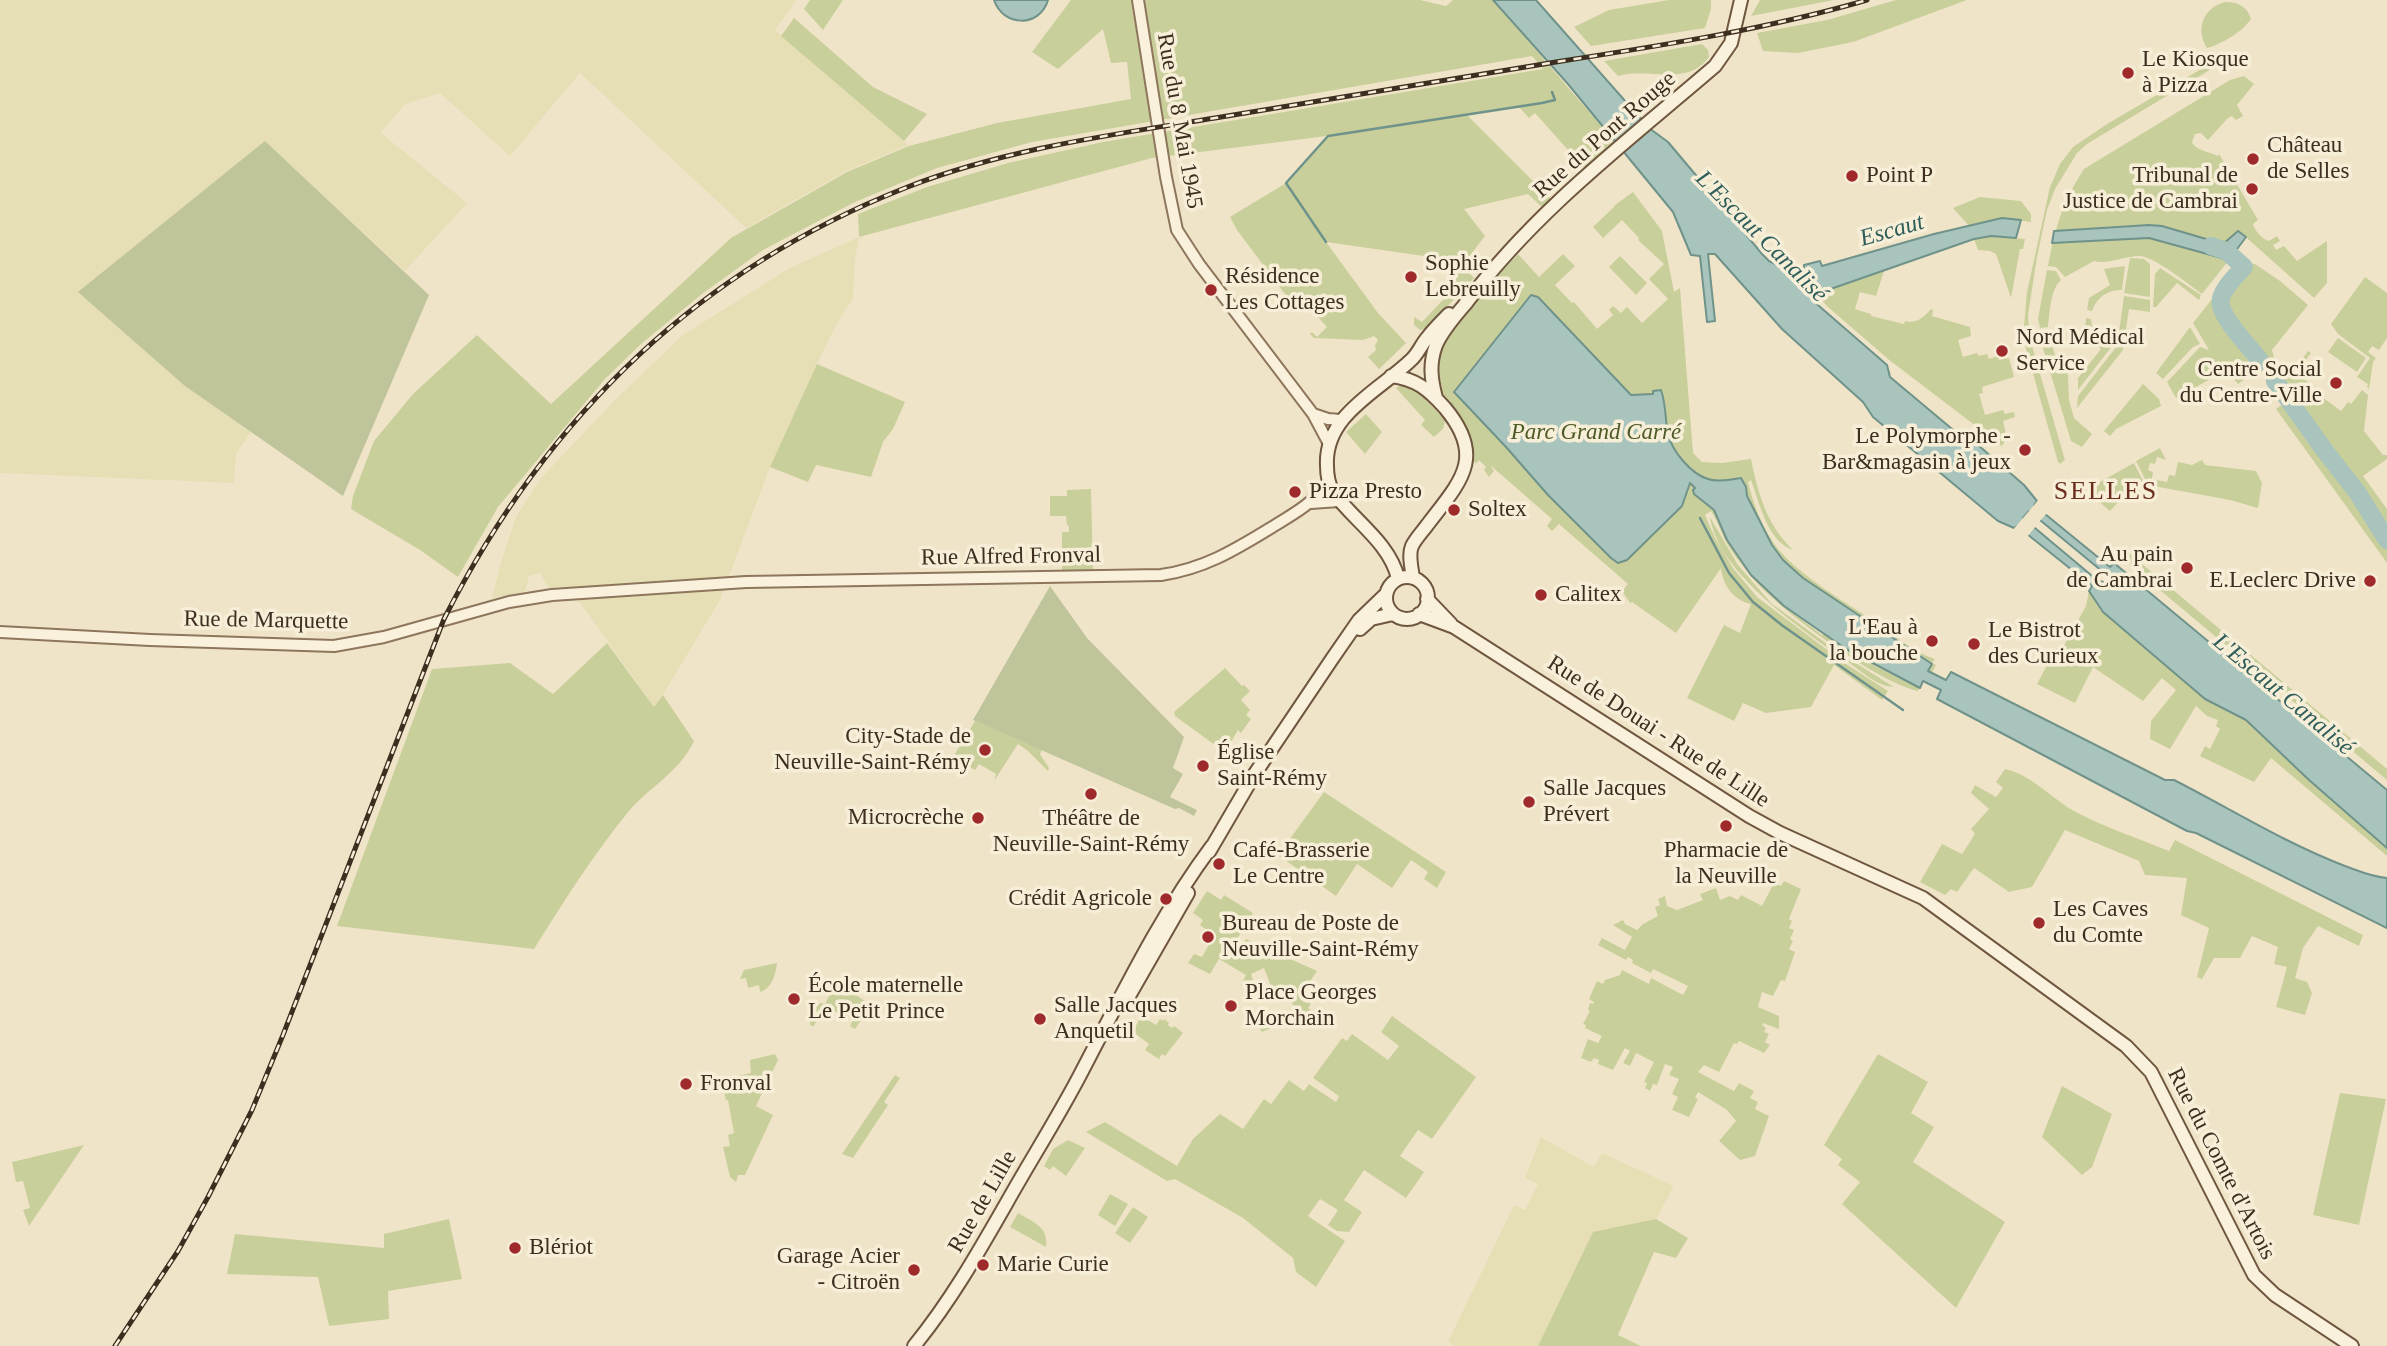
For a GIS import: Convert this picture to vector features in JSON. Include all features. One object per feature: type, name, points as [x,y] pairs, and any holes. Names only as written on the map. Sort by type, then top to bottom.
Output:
[{"type":"main road","name":"Rue du Pont Rouge","points":[[1341,420],[1410,361],[1425,339],[1475,290],[1519,240],[1715,66],[1731,43],[1741,0]]},
{"type":"main road","name":"Rue du Pont Rouge","points":[[1436,398],[1431,377],[1435,347],[1475,290]]},
{"type":"main road","points":[[1391,376],[1408,378],[1436,398],[1461,429],[1467,451],[1467,463],[1456,486],[1412,546],[1413,578]]},
{"type":"main road","points":[[1341,420],[1330,437],[1326,460],[1328,483],[1339,501],[1386,550],[1395,566],[1398,579]]},
{"type":"main road","points":[[1386,550],[1401,550],[1412,546]]},
{"type":"main road","points":[[1413,578],[1424,586],[1427,599],[1425,607],[1419,614],[1403,618],[1393,614],[1387,606],[1386,594],[1390,585],[1398,579],[1413,578]]},
{"type":"main road","name":"Rue de Lille","points":[[914,1346],[945,1307],[974,1260],[1081,1074],[1170,906],[1212,846],[1254,775],[1359,620],[1386,594]]},
{"type":"main road","name":"Rue de Douai - Rue de Lille","points":[[1427,599],[1454,627]]},
{"type":"main road","name":"Rue de Lille","points":[[1348,637],[1371,620],[1393,614]]},
{"type":"main road","name":"Rue de Douai - Rue de Lille","points":[[1419,614],[1454,627],[1749,816],[1844,862]]},
{"type":"main road","name":"Rue du Comte d'Artois","points":[[1844,862],[1909,891],[1940,909],[2139,1058],[2151,1072],[2254,1275],[2276,1295],[2352,1346]]},
{"type":"street","name":"Rue du 8 Mai 1945","points":[[1138,0],[1177,230],[1188,249],[1313,414],[1329,444]]},
{"type":"street","points":[[1313,414],[1341,420]]},
{"type":"street","name":"Rue Alfred Fronval","points":[[694,585],[1161,575],[1218,559],[1311,503],[1328,483]]},
{"type":"street","name":"Rue Alfred Fronval","points":[[1311,503],[1339,501]]},
{"type":"street","name":"Rue de Marquette","points":[[0,632],[340,646],[384,637],[527,598],[694,585]]},
{"type":"shaded area","points":[[0,0],[796,0],[775,30],[908,145],[846,171],[746,228],[580,73],[510,156],[440,93],[405,104],[381,133],[467,203],[405,271],[265,141],[185,386],[251,432],[236,454],[234,483],[0,473]]},
{"type":"shaded area","points":[[859,237],[853,298],[836,325],[770,467],[720,600],[655,708],[569,587],[549,588],[540,573],[529,576],[525,592],[492,598],[516,517],[541,478],[616,399],[683,335],[790,268]]},
{"type":"shaded area","points":[[1541,1137],[1594,1167],[1602,1153],[1674,1186],[1656,1219],[1593,1233],[1538,1346],[1456,1346],[1448,1342],[1514,1205],[1525,1210],[1538,1184],[1525,1178]]},
{"type":"green space","points":[[810,0],[843,0],[823,30],[804,9]]},
{"type":"green space","points":[[1071,0],[1420,0],[1446,6],[1453,0],[1493,0],[1614,141],[1584,168],[1535,113],[1529,118],[1519,107],[1467,115],[1551,199],[1542,207],[1528,194],[1464,209],[1485,236],[1469,257],[1431,257],[1326,242],[1378,313],[1406,343],[1379,369],[1368,357],[1376,350],[1378,340],[1374,336],[1363,340],[1314,338],[1310,334],[1312,332],[1317,337],[1327,327],[1295,292],[1288,298],[1230,217],[1286,183],[1327,136],[1152,158],[859,237],[858,214],[927,187],[1008,163],[1103,142],[1543,69],[1532,56],[1032,142],[937,168],[855,202],[763,250],[702,294],[641,344],[605,379],[498,507],[458,577],[420,550],[351,509],[353,496],[374,441],[413,394],[477,335],[551,404],[731,238],[847,172],[909,146],[997,123],[1131,99],[1127,62],[1111,63],[1103,29],[1058,69],[1032,52]]},
{"type":"green space","points":[[1669,0],[1711,0],[1705,28],[1591,46],[1574,27],[1609,10]]},
{"type":"green space","points":[[1760,0],[1834,0],[1751,16]]},
{"type":"green space","points":[[1896,0],[1967,0],[1853,42],[1798,53],[1763,51],[1757,33],[1827,20]]},
{"type":"green space","points":[[2225,2],[2241,6],[2251,19],[2231,37],[2207,48],[2202,34],[2203,20],[2211,9]]},
{"type":"green space","points":[[794,18],[873,87],[927,114],[904,141],[781,36]]},
{"type":"green space","points":[[1702,44],[1708,50],[1709,57],[1690,72],[1679,74],[1642,73],[1618,76],[1604,61]]},
{"type":"green space","points":[[2208,65],[2213,68],[2087,144],[2077,153],[2055,189],[2047,210],[2028,315],[2030,339],[2065,460],[2060,464],[2023,338],[2027,292],[2050,187],[2060,164],[2073,147]]},
{"type":"green space","points":[[2244,76],[2254,84],[2237,105],[2243,116],[2236,120],[2232,116],[2227,119],[2208,140],[2201,133],[2195,134],[2192,142],[2199,149],[2218,156],[2219,154],[2258,220],[2253,224],[2257,232],[2266,240],[2277,236],[2280,241],[2273,245],[2276,250],[2284,246],[2297,261],[2327,241],[2327,283],[2314,298],[2239,231],[2224,244],[2229,260],[2202,294],[2162,265],[2145,257],[2094,261],[2065,277],[2056,267],[2048,266],[2061,215],[2070,192],[2084,169],[2230,80]]},
{"type":"green space","points":[[265,141],[429,295],[343,496],[185,386],[78,292]]},
{"type":"green space","name":"Parc Grand Carré","points":[[1633,192],[1662,231],[1674,292],[1680,288],[1693,453],[1702,462],[1722,463],[1751,459],[1770,519],[1793,550],[1777,539],[1771,530],[1751,480],[1748,482],[1761,521],[1782,554],[1820,586],[1911,648],[1935,659],[1932,663],[1936,665],[1932,673],[1928,671],[1931,664],[1803,578],[1783,560],[1765,533],[1747,496],[1746,487],[1713,509],[1727,540],[1751,575],[1784,606],[1822,635],[1920,688],[1918,691],[1900,685],[1854,659],[1782,606],[1763,589],[1750,575],[1737,558],[1725,540],[1711,511],[1705,515],[1715,538],[1733,568],[1757,597],[1846,664],[1888,691],[1882,700],[1834,665],[1811,707],[1766,713],[1743,703],[1734,721],[1687,698],[1724,625],[1740,633],[1751,604],[1730,591],[1721,568],[1676,633],[1630,603],[1622,591],[1628,584],[1559,524],[1552,531],[1547,526],[1552,519],[1490,465],[1494,471],[1489,477],[1484,470],[1486,467],[1479,460],[1474,462],[1465,426],[1439,390],[1442,387],[1440,355],[1452,330],[1518,254],[1539,277],[1563,254],[1575,266],[1555,285],[1597,329],[1613,315],[1609,310],[1613,306],[1621,313],[1627,307],[1642,323],[1668,299],[1649,279],[1664,264],[1638,240],[1622,220],[1603,238],[1593,227]]},
{"type":"green space","points":[[1980,197],[2021,201],[2031,214],[2031,222],[2002,218],[1969,226],[1953,208]]},
{"type":"green space","points":[[1990,236],[2025,239],[2023,249],[2020,249],[2011,298],[1996,254],[1978,250],[1974,239]]},
{"type":"green space","points":[[1620,256],[1647,283],[1636,295],[1609,267]]},
{"type":"green space","points":[[2130,258],[2144,259],[2150,264],[2150,297],[2124,293]]},
{"type":"green space","points":[[2255,264],[2308,305],[2272,350],[2277,368],[2290,375],[2308,351],[2311,353],[2296,373],[2312,385],[2310,388],[2341,411],[2348,402],[2351,404],[2362,390],[2368,395],[2364,431],[2383,455],[2387,455],[2387,459],[2363,476],[2387,509],[2387,563],[2276,409],[2283,404],[2266,383],[2267,374],[2258,370],[2238,384],[2220,363],[2225,371],[2176,398],[2167,382],[2200,347],[2209,350],[2193,323],[2239,265]]},
{"type":"green space","points":[[2125,266],[2122,290],[2103,295],[2092,311],[2087,310],[2089,298],[2110,285],[2104,269]]},
{"type":"green space","points":[[2160,268],[2201,295],[2199,300],[2177,283],[2156,307],[2153,307],[2155,274]]},
{"type":"green space","points":[[2047,270],[2056,271],[2061,280],[2053,295],[2048,327],[2040,328],[2038,319]]},
{"type":"green space","points":[[1456,271],[1469,273],[1474,278],[1426,329],[1420,330],[1414,325],[1414,317],[1422,322],[1457,285],[1451,278]]},
{"type":"green space","points":[[1884,271],[1876,296],[1860,292],[1855,309],[1904,324],[1905,321],[1920,319],[1931,309],[1932,316],[1970,327],[1971,336],[1958,340],[1963,357],[1977,353],[1979,356],[1987,354],[1989,359],[1998,356],[1999,360],[2009,358],[2014,377],[1982,387],[1983,393],[1979,394],[1985,415],[2003,410],[2005,414],[2014,412],[2015,417],[2003,421],[2007,438],[2002,446],[1888,359],[1819,297],[1817,289],[1823,290]]},
{"type":"green space","points":[[2365,277],[2387,293],[2387,338],[2379,350],[2372,346],[2368,352],[2376,358],[2369,389],[2368,384],[2357,377],[2370,358],[2338,334],[2331,324]]},
{"type":"green space","points":[[2124,296],[2150,300],[2150,312],[2129,309],[2123,350],[2077,408],[2078,396],[2117,346]]},
{"type":"green space","points":[[2086,318],[2091,319],[2100,340],[2112,346],[2078,390],[2078,378],[2101,349],[2085,330]]},
{"type":"green space","points":[[2190,327],[2200,344],[2193,347],[2163,379],[2156,373]]},
{"type":"green space","points":[[2338,338],[2366,358],[2357,372],[2328,352]]},
{"type":"green space","points":[[2050,339],[2055,355],[2068,375],[2069,400],[2074,418],[2092,434],[2082,447],[2071,441],[2042,345]]},
{"type":"green space","points":[[817,364],[905,402],[893,429],[883,442],[871,477],[816,465],[808,482],[770,467]]},
{"type":"green space","points":[[1404,384],[1415,388],[1445,421],[1443,429],[1434,437],[1421,425],[1425,420],[1396,388]]},
{"type":"green space","points":[[2143,384],[2159,399],[2161,406],[2116,429],[2110,436],[2104,431]]},
{"type":"green space","points":[[1366,414],[1382,432],[1365,454],[1346,432]]},
{"type":"green space","points":[[2160,448],[2166,460],[2157,457],[2155,464],[2150,463],[2148,470],[2153,472],[2152,479],[2167,482],[2169,475],[2175,476],[2178,462],[2192,465],[2202,460],[2205,465],[2256,471],[2262,483],[2258,508],[2230,500],[2148,485],[2136,461]]},
{"type":"green space","points":[[2134,463],[2143,481],[2128,491],[2110,511],[2091,495],[2091,487]]},
{"type":"green space","points":[[1091,489],[1093,571],[1062,571],[1062,532],[1069,532],[1069,526],[1066,516],[1050,516],[1050,496],[1067,496],[1067,490]]},
{"type":"green space","points":[[1710,517],[1738,565],[1771,603],[1838,652],[1894,687],[1870,678],[1765,599],[1729,559],[1716,538]]},
{"type":"green space","points":[[2123,548],[2387,769],[2387,780],[2118,555]]},
{"type":"green space","points":[[1050,586],[1087,638],[1184,737],[1173,768],[1183,774],[1170,797],[1197,810],[1194,816],[973,720]]},
{"type":"green space","points":[[2089,591],[2103,612],[2205,699],[2246,720],[2387,848],[2387,856],[2271,758],[2254,782],[2200,756],[2205,746],[2210,749],[2220,729],[2216,726],[2218,720],[2207,716],[2196,706],[2170,749],[2150,739],[2151,721],[2176,690],[2162,678],[2143,701],[2093,667],[2075,703],[2037,684],[2056,648],[2061,651],[2086,606]]},
{"type":"green space","points":[[607,643],[654,707],[663,695],[694,741],[672,771],[629,811],[579,879],[534,949],[337,926],[432,669],[510,663],[553,694]]},
{"type":"green space","points":[[1225,668],[1250,691],[1241,700],[1250,710],[1246,715],[1251,719],[1241,733],[1238,730],[1228,747],[1224,745],[1219,748],[1175,716],[1174,712]]},
{"type":"green space","name":"City-Stade de Neuville-Saint-Rémy","points":[[975,721],[1042,750],[1040,754],[1049,768],[1048,771],[1018,744],[994,781],[996,774],[979,764],[975,770],[953,757]]},
{"type":"green space","points":[[2005,769],[2033,781],[2074,811],[2109,827],[2169,851],[2175,840],[2363,935],[2359,946],[2318,926],[2303,948],[2295,978],[2307,982],[2312,993],[2305,1015],[2276,1007],[2287,967],[2274,964],[2278,947],[2252,936],[2240,958],[2214,958],[2202,979],[2197,977],[2209,928],[2181,915],[2187,878],[2145,875],[2139,861],[2065,830],[2032,887],[2009,892],[1974,868],[1957,892],[1951,889],[1945,895],[1920,882],[1942,844],[1962,854],[1975,834],[1971,829],[1989,809],[1971,793],[1975,785],[1996,797],[2003,788],[1996,782]]},
{"type":"green space","points":[[1324,792],[1446,872],[1437,888],[1424,879],[1428,872],[1411,860],[1392,888],[1357,864],[1336,896],[1278,855]]},
{"type":"green space","points":[[1784,881],[1801,889],[1789,919],[1792,921],[1789,928],[1794,930],[1789,949],[1795,952],[1785,981],[1781,980],[1773,996],[1762,992],[1758,1007],[1779,1016],[1779,1029],[1763,1023],[1766,1028],[1764,1032],[1769,1034],[1765,1042],[1770,1045],[1764,1053],[1739,1041],[1734,1043],[1719,1072],[1704,1065],[1698,1072],[1734,1091],[1739,1083],[1754,1091],[1750,1098],[1758,1102],[1755,1109],[1769,1116],[1755,1156],[1740,1160],[1719,1141],[1736,1121],[1727,1110],[1698,1092],[1695,1098],[1698,1099],[1689,1117],[1672,1110],[1678,1097],[1672,1094],[1679,1079],[1669,1075],[1673,1067],[1665,1064],[1657,1085],[1653,1084],[1650,1091],[1645,1088],[1647,1083],[1644,1082],[1654,1062],[1636,1053],[1630,1066],[1623,1063],[1630,1051],[1625,1048],[1613,1070],[1598,1064],[1599,1060],[1594,1058],[1591,1062],[1581,1058],[1588,1039],[1598,1043],[1602,1036],[1585,1028],[1586,1025],[1583,1024],[1590,1011],[1590,1003],[1594,1002],[1589,999],[1597,981],[1603,984],[1605,980],[1620,975],[1622,970],[1649,984],[1651,978],[1683,995],[1688,986],[1653,969],[1651,973],[1632,963],[1633,960],[1628,957],[1626,960],[1598,945],[1602,938],[1625,950],[1632,937],[1613,925],[1623,920],[1637,930],[1658,916],[1655,907],[1660,905],[1658,899],[1665,896],[1667,906],[1677,910],[1703,900],[1700,894],[1716,888],[1720,900],[1730,896],[1738,900],[1741,895],[1762,906],[1774,883],[1781,886]]},
{"type":"green space","points":[[1207,891],[1221,900],[1224,895],[1253,913],[1232,947],[1239,951],[1246,939],[1317,971],[1300,996],[1311,1004],[1308,1008],[1311,1010],[1262,1032],[1258,1026],[1295,1008],[1284,989],[1274,994],[1264,968],[1251,974],[1253,980],[1241,986],[1246,975],[1219,959],[1210,974],[1188,963],[1194,954],[1202,957],[1214,936],[1200,925],[1203,920],[1193,913]]},
{"type":"green space","points":[[777,963],[773,980],[768,988],[760,992],[759,985],[748,988],[746,978],[740,979],[744,970]]},
{"type":"green space","points":[[836,982],[871,1005],[855,1029],[850,1026],[853,1020],[824,1006],[814,1026],[811,1026],[808,1016],[820,1003],[825,1004]]},
{"type":"green space","points":[[1141,1016],[1156,1025],[1160,1019],[1164,1019],[1172,1028],[1174,1026],[1183,1033],[1165,1056],[1162,1054],[1159,1059],[1145,1050],[1149,1044],[1133,1032]]},
{"type":"green space","points":[[1392,1016],[1476,1077],[1432,1139],[1418,1130],[1400,1156],[1424,1172],[1406,1198],[1364,1170],[1344,1200],[1362,1212],[1349,1232],[1337,1231],[1328,1225],[1338,1210],[1320,1199],[1308,1216],[1345,1241],[1316,1287],[1296,1272],[1293,1258],[1243,1218],[1175,1179],[1167,1181],[1086,1132],[1105,1122],[1177,1166],[1193,1139],[1220,1114],[1243,1129],[1264,1099],[1271,1104],[1289,1080],[1304,1091],[1309,1084],[1336,1102],[1339,1096],[1313,1078],[1342,1038],[1347,1041],[1352,1034],[1388,1060],[1399,1046],[1381,1032]]},
{"type":"green space","points":[[775,1054],[778,1060],[756,1106],[773,1115],[745,1175],[738,1175],[736,1182],[730,1177],[723,1147],[730,1146],[728,1135],[734,1133],[728,1100],[723,1088],[701,1093],[701,1084],[751,1073],[750,1060]]},
{"type":"green space","points":[[1878,1054],[1928,1082],[1911,1113],[1934,1127],[1913,1162],[2005,1222],[1956,1308],[1842,1204],[1860,1182],[1838,1165],[1842,1159],[1824,1145]]},
{"type":"green space","points":[[895,1075],[900,1078],[884,1102],[888,1105],[853,1158],[842,1154]]},
{"type":"green space","points":[[2062,1086],[2112,1114],[2092,1167],[2082,1175],[2042,1137]]},
{"type":"green space","points":[[2340,1093],[2386,1099],[2359,1225],[2313,1215]]},
{"type":"green space","points":[[1068,1140],[1085,1148],[1066,1176],[1053,1166],[1050,1170],[1044,1166],[1053,1149]]},
{"type":"green space","points":[[84,1145],[29,1226],[23,1210],[30,1208],[23,1181],[16,1182],[12,1162]]},
{"type":"green space","points":[[1110,1194],[1128,1204],[1115,1226],[1098,1215]]},
{"type":"green space","points":[[1133,1207],[1148,1217],[1130,1243],[1115,1233]]},
{"type":"green space","points":[[1018,1213],[1042,1230],[1046,1247],[1010,1227]]},
{"type":"green space","points":[[449,1219],[462,1279],[388,1291],[389,1319],[329,1326],[318,1277],[227,1274],[235,1234],[384,1248],[384,1234]]},
{"type":"green space","points":[[1656,1219],[1688,1238],[1676,1258],[1654,1252],[1618,1335],[1641,1346],[1538,1346],[1593,1232]]},
{"type":"water","points":[[994,0],[1048,0],[1037,16],[1021,21],[1005,15]]},
{"type":"water","points":[[1493,0],[1536,0],[1649,128],[1668,142],[1763,255],[1769,261],[1798,275],[1804,272],[1804,265],[1820,261],[1822,266],[2002,218],[2021,220],[2016,238],[1991,236],[1974,239],[1822,292],[1818,289],[1811,299],[1887,365],[1890,377],[1970,444],[1978,445],[2024,485],[2037,501],[2034,505],[2110,567],[2114,563],[2387,790],[2387,848],[2246,720],[2205,699],[2103,612],[2089,591],[2092,586],[2017,526],[2014,528],[1998,521],[1873,417],[1863,402],[1782,329],[1715,254],[1708,254],[1715,321],[1707,322],[1700,256],[1691,255],[1673,212],[1568,84]],"holes":[[[2029,511],[2103,572],[2108,580],[2106,583],[2097,580],[2023,518]]]},
{"type":"water","points":[[2162,226],[2223,244],[2238,231],[2246,237],[2229,260],[2149,238],[2052,243],[2054,231]]},
{"type":"water","points":[[1531,295],[1538,297],[1631,395],[1653,394],[1653,391],[1661,390],[1668,434],[1683,461],[1695,472],[1712,480],[1741,478],[1747,496],[1772,545],[1783,560],[1803,578],[1932,664],[1928,671],[1946,680],[1951,672],[2165,780],[2174,780],[2301,847],[2360,872],[2387,878],[2387,928],[2196,833],[2187,831],[1937,699],[1941,690],[1923,681],[1920,688],[1846,649],[1784,606],[1751,575],[1727,540],[1714,510],[1694,494],[1695,488],[1690,483],[1682,506],[1627,560],[1618,563],[1611,558],[1548,495],[1454,392]]},
{"type":"pier","points":[[2040,498],[2039,505],[2048,512],[2038,523],[2029,516],[2036,526],[2027,537],[2012,531]]},
{"type":"waterway","points":[[1326,242],[1286,183],[1328,136],[1542,103],[1555,100],[1552,92]]},
{"type":"waterway","name":"Escaut","points":[[2211,246],[2226,251],[2244,267],[2225,289],[2221,305],[2229,322],[2261,362]]},
{"type":"waterway","name":"Escaut","points":[[2275,381],[2357,492],[2387,540]]},
{"type":"waterway","points":[[1700,518],[1729,573],[1753,602],[1903,710]]},
{"type":"railway","points":[[115,1346],[178,1251],[252,1110],[444,619],[484,547],[529,479],[579,417],[634,360],[693,308],[759,262],[829,222],[942,174],[1019,153],[1097,137],[1639,49],[1792,20],[1867,0]]},
{"type":"place","name":"Le Kiosque à Pizza","points":[[2128,73]]},
{"type":"place","name":"Château de Selles","points":[[2253,159]]},
{"type":"place","name":"Point P","points":[[1852,176]]},
{"type":"place","name":"Tribunal de Justice de Cambrai","points":[[2252,189]]},
{"type":"place","name":"Sophie Lebreuilly","points":[[1411,277]]},
{"type":"place","name":"Résidence Les Cottages","points":[[1211,290]]},
{"type":"place","name":"Nord Médical Service","points":[[2002,351]]},
{"type":"place","name":"Centre Social du Centre-Ville","points":[[2336,383]]},
{"type":"place","name":"Le Polymorphe - Bar&magasin à jeux","points":[[2025,450]]},
{"type":"place","name":"Pizza Presto","points":[[1295,492]]},
{"type":"place","name":"Soltex","points":[[1454,510]]},
{"type":"place","name":"Au pain de Cambrai","points":[[2187,568]]},
{"type":"place","name":"E.Leclerc Drive","points":[[2370,581]]},
{"type":"place","name":"Calitex","points":[[1541,595]]},
{"type":"place","name":"L'Eau à la bouche","points":[[1932,641]]},
{"type":"place","name":"Le Bistrot des Curieux","points":[[1974,644]]},
{"type":"place","name":"City-Stade de Neuville-Saint-Rémy","points":[[985,750]]},
{"type":"place","name":"Église Saint-Rémy","points":[[1203,766]]},
{"type":"place","name":"Théâtre de Neuville-Saint-Rémy","points":[[1091,794]]},
{"type":"place","name":"Salle Jacques Prévert","points":[[1529,802]]},
{"type":"place","name":"Microcrèche","points":[[978,818]]},
{"type":"place","name":"Pharmacie de la Neuville","points":[[1726,826]]},
{"type":"place","name":"Café-Brasserie Le Centre","points":[[1219,864]]},
{"type":"place","name":"Crédit Agricole","points":[[1166,899]]},
{"type":"place","name":"Les Caves du Comte","points":[[2039,923]]},
{"type":"place","name":"Bureau de Poste de Neuville-Saint-Rémy","points":[[1208,937]]},
{"type":"place","name":"École maternelle Le Petit Prince","points":[[794,999]]},
{"type":"place","name":"Place Georges Morchain","points":[[1231,1006]]},
{"type":"place","name":"Salle Jacques Anquetil","points":[[1040,1019]]},
{"type":"place","name":"Fronval","points":[[686,1084]]},
{"type":"place","name":"Blériot","points":[[515,1248]]},
{"type":"place","name":"Marie Curie","points":[[983,1265]]},
{"type":"place","name":"Garage Acier - Citroën","points":[[914,1270]]},
{"type":"district","name":"SELLES","points":[[2106,492]]},
{"type":"water label","name":"L'Escaut Canalisé","points":[[1761,237]]},
{"type":"water label","name":"L'Escaut Canalisé","points":[[2283,695]]}]
